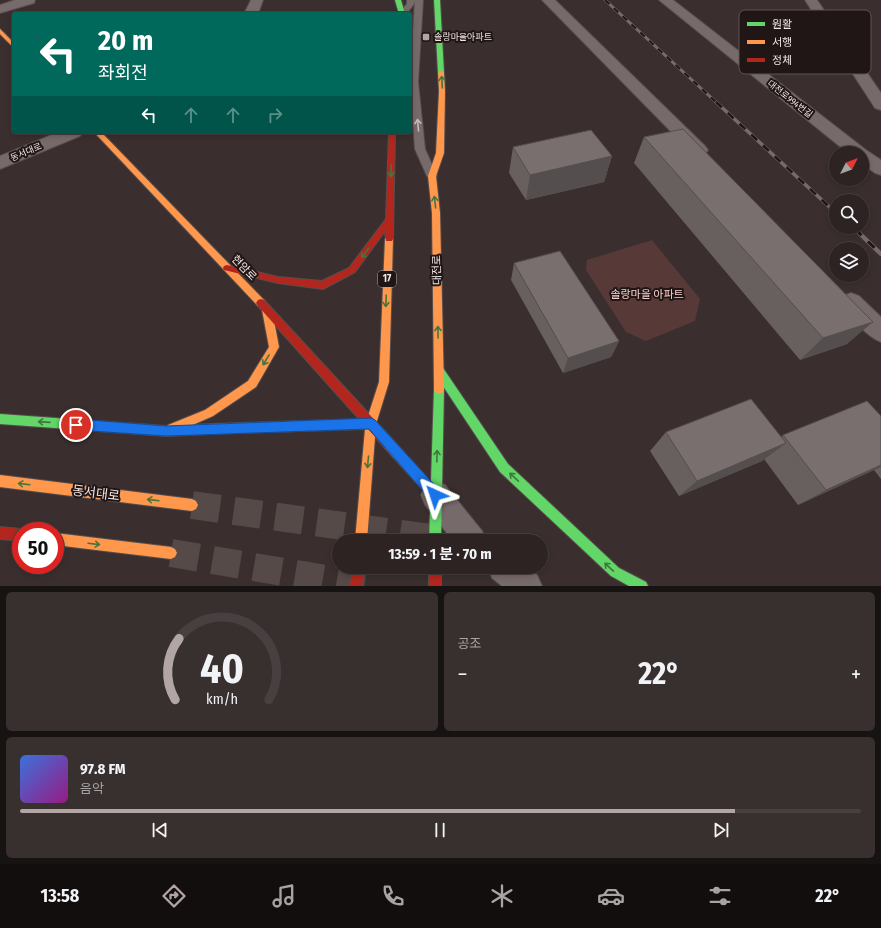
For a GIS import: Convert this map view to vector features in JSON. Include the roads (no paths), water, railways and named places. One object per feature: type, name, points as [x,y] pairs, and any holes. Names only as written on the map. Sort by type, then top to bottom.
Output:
[{"type":"main road","points":[[398,0],[401,12]]},
{"type":"main road","name":"대전로","points":[[435,534],[439,370],[436,213],[432,176],[440,153],[442,98],[437,0]]},
{"type":"main road","points":[[0,31],[12,44]]},
{"type":"main road","name":"현암로","points":[[99,134],[267,310],[435,495]]},
{"type":"main road","name":"17","points":[[361,534],[371,424],[384,382],[392,134]]},
{"type":"main road","points":[[227,268],[278,280],[323,285],[352,270],[388,221]]},
{"type":"main road","points":[[166,431],[209,413],[252,384],[274,346],[267,310]]},
{"type":"main road","points":[[439,370],[504,468],[615,572],[642,586]]},
{"type":"main road","points":[[0,419],[166,431],[371,424]]},
{"type":"main road","name":"동서대로","points":[[0,482],[192,505]]},
{"type":"main road","points":[[0,533],[12,534]]},
{"type":"main road","points":[[64,540],[171,553]]},
{"type":"main road","points":[[356,586],[357,574]]},
{"type":"main road","points":[[435,574],[435,586]]},
{"type":"street","points":[[0,9],[30,0]]},
{"type":"street","points":[[252,12],[257,0]]},
{"type":"street","points":[[548,0],[712,163]]},
{"type":"street","name":"대전로994번길","points":[[664,0],[739,58]]},
{"type":"street","points":[[811,0],[818,10]]},
{"type":"street","name":"대전로994번길","points":[[760,74],[854,146]]},
{"type":"street","points":[[860,74],[881,105]]},
{"type":"street","name":"동서대로","points":[[0,163],[69,134]]},
{"type":"street","name":"대전로994번길","points":[[869,158],[881,169]]},
{"type":"street","points":[[842,292],[881,332]]},
{"type":"street","points":[[435,495],[466,534]]},
{"type":"street","points":[[511,574],[526,586]]},
{"type":"lane","points":[[404,12],[410,4],[411,0]]},
{"type":"lane","points":[[419,0],[414,82],[420,149],[432,176]]},
{"type":"tunnel","points":[[192,505],[401,534]]},
{"type":"tunnel","points":[[171,553],[367,586]]},
{"type":"railway","points":[[605,0],[717,103]]},
{"type":"railway","points":[[716,102],[829,207]]},
{"type":"railway","points":[[860,234],[881,254]]},
{"type":"place","name":"솔랑마을아파트","points":[[426,37]]},
{"type":"park label","name":"솔랑마을 아파트","points":[[647,294]]}]
